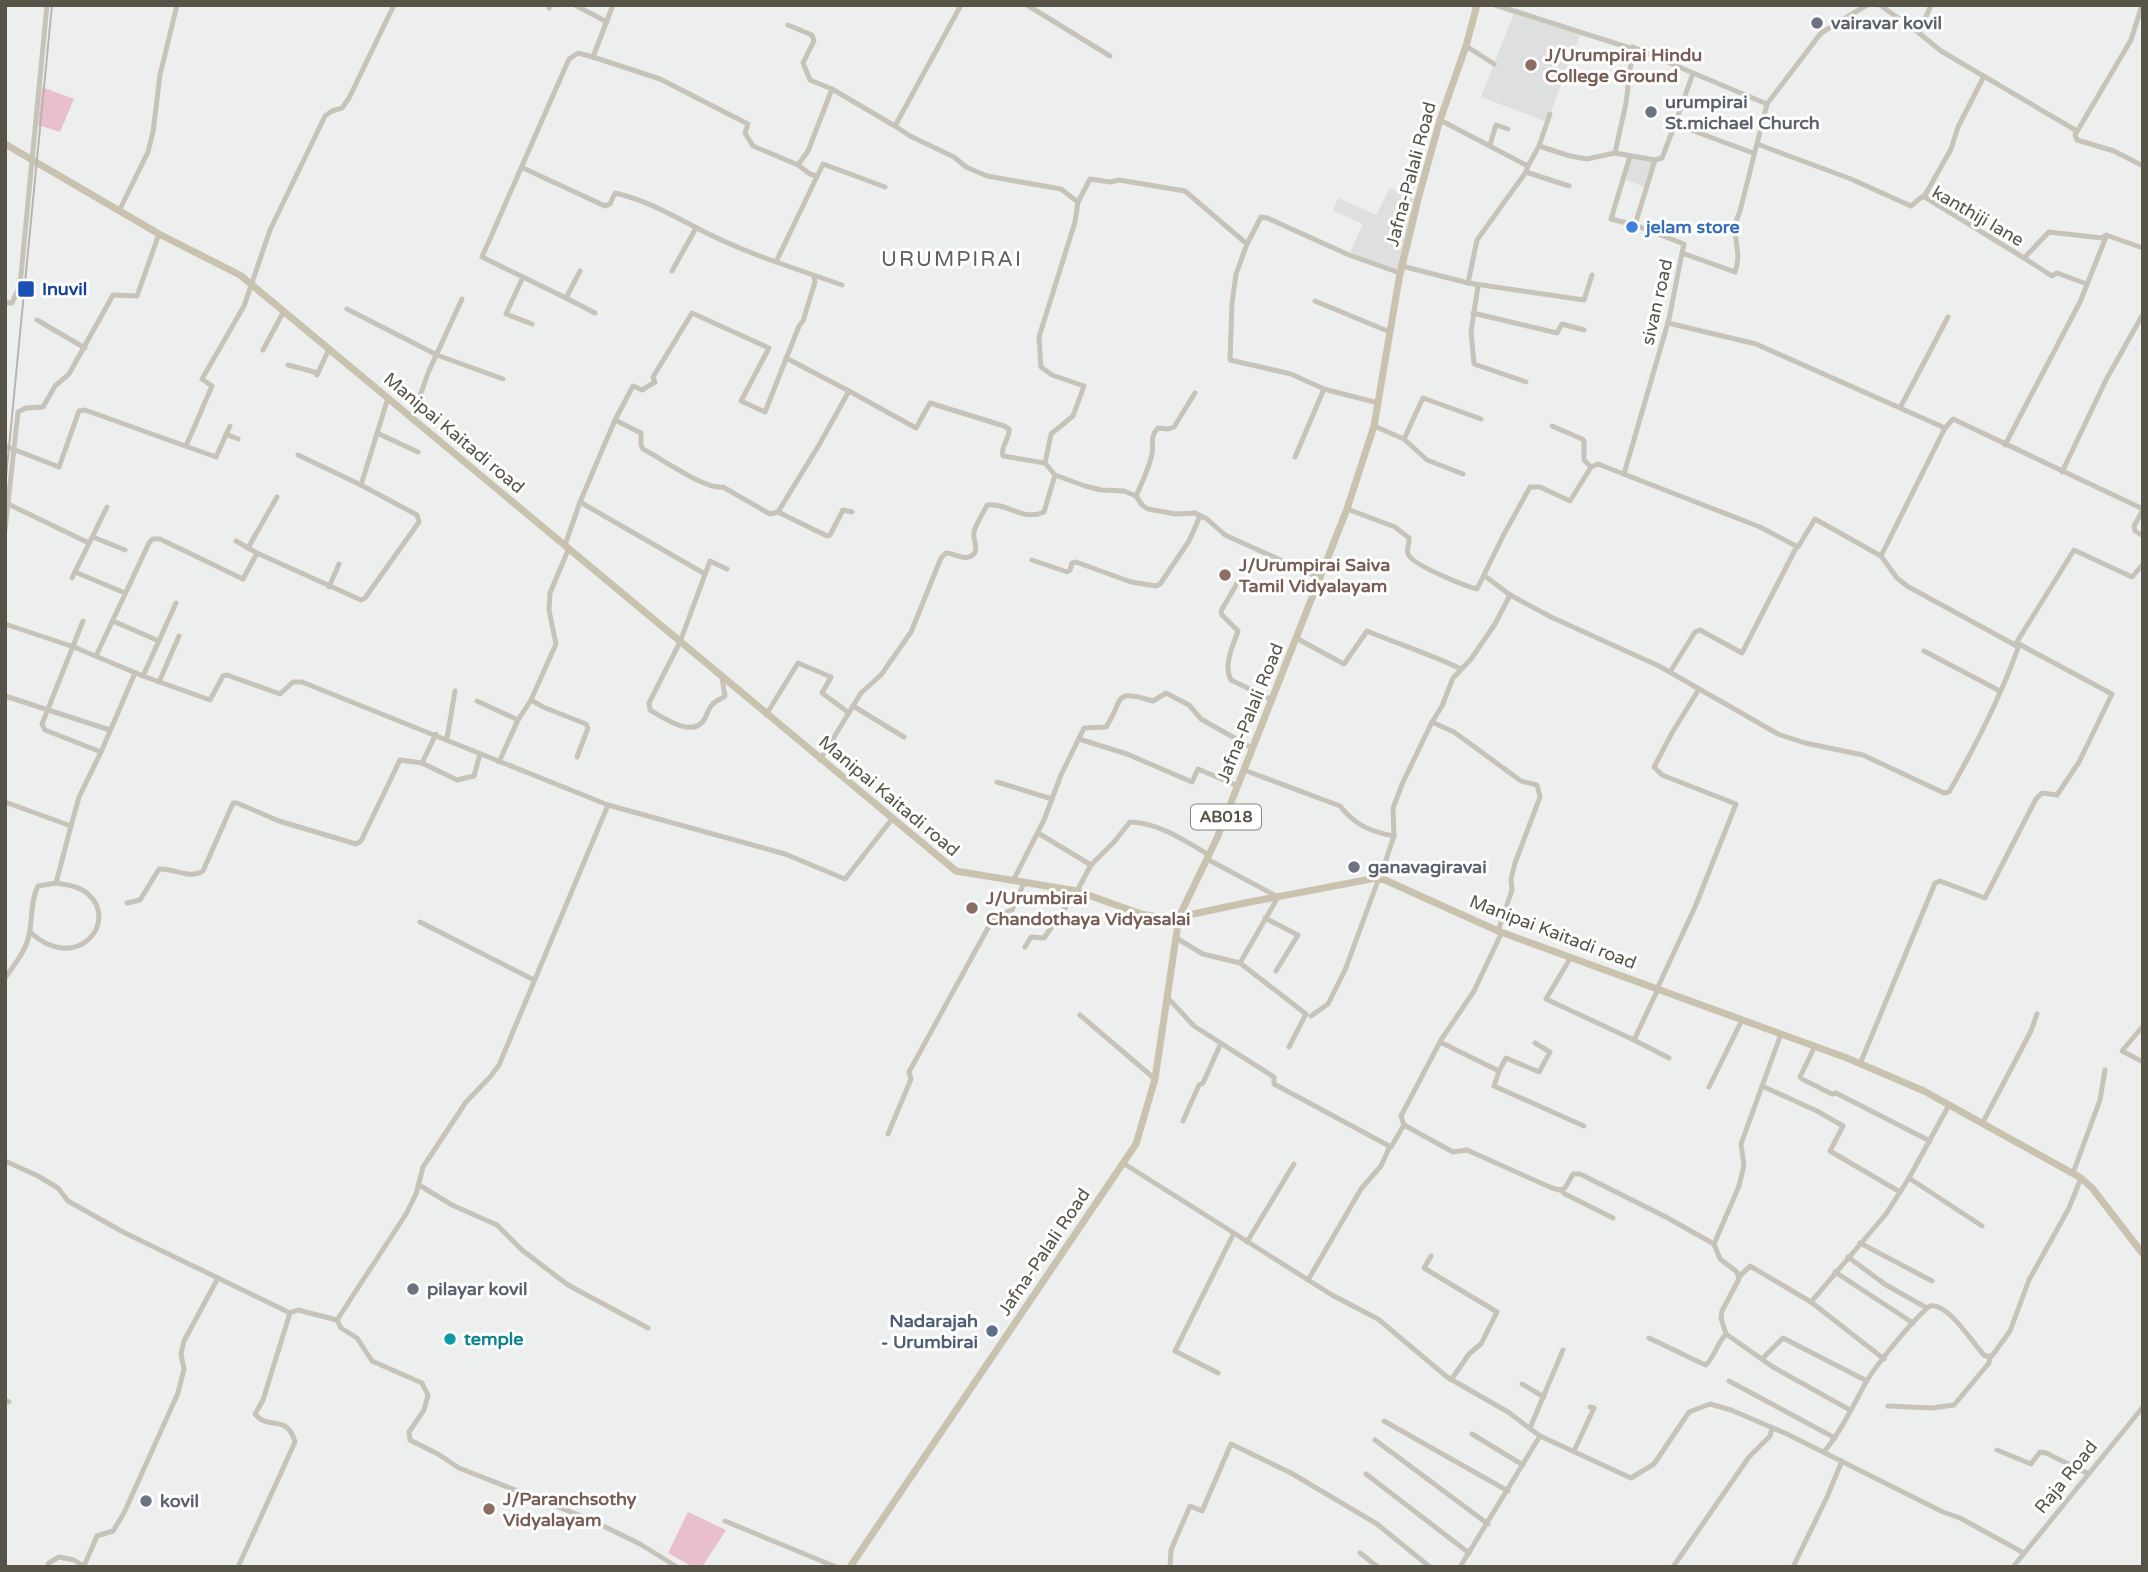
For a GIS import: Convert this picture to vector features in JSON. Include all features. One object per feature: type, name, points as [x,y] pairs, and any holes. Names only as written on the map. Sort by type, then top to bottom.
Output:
[{"type":"main road","name":"Jafna-Palali Road","points":[[850,1567],[1136,1144],[1155,1079],[1180,918],[1238,786],[1272,700],[1347,509],[1374,426],[1401,270],[1440,120],[1477,5]]},
{"type":"main road","name":"Manipai Kaitadi road","points":[[5,144],[159,234],[251,283],[956,872],[1077,891],[1151,917],[1180,918],[1380,878],[1500,931],[1860,1063],[1949,1105],[2077,1176],[2092,1188],[2143,1254]]},
{"type":"street","points":[[5,303],[12,303],[20,285],[47,5]]},
{"type":"street","points":[[119,211],[148,152],[160,75],[177,5]]},
{"type":"street","points":[[186,446],[212,386],[202,379],[244,306],[270,230],[325,116],[342,108],[349,98],[394,5]]},
{"type":"street","points":[[575,5],[607,22]]},
{"type":"street","points":[[593,57],[613,5]]},
{"type":"street","points":[[895,126],[961,5]]},
{"type":"street","points":[[1028,5],[1110,56]]},
{"type":"street","points":[[1495,5],[1633,47],[1767,104]]},
{"type":"street","name":"sivan road","points":[[1624,474],[1668,323],[1682,253],[1735,272],[1739,261],[1734,224],[1748,184],[1753,152],[1767,104],[1821,33],[1867,5]]},
{"type":"street","points":[[1880,5],[1941,51],[2077,131]]},
{"type":"street","points":[[1919,33],[1931,5]]},
{"type":"street","points":[[2142,5],[2131,40],[2075,135],[2077,140],[2114,151],[2143,166]]},
{"type":"street","points":[[788,24],[812,35],[814,41],[803,64],[810,80],[832,89],[910,136],[954,157],[966,167],[987,176],[1061,189],[1078,202]]},
{"type":"street","points":[[1466,46],[1494,64]]},
{"type":"street","points":[[1615,153],[1626,103],[1633,49]]},
{"type":"street","points":[[595,313],[482,257],[569,59],[578,53],[660,79],[748,124],[745,133],[752,146],[817,176]]},
{"type":"street","points":[[1539,146],[1587,159],[1615,153],[1655,160],[1662,158],[1693,73]]},
{"type":"street","points":[[1924,197],[1951,149],[1958,127],[1984,76]]},
{"type":"street","points":[[798,165],[808,151],[832,89]]},
{"type":"street","points":[[1468,283],[1477,240],[1527,169],[1539,146],[1549,114]]},
{"type":"street","points":[[1440,120],[1490,145],[1527,169],[1569,186]]},
{"type":"street","points":[[1488,121],[1508,129]]},
{"type":"street","points":[[1675,124],[1753,152]]},
{"type":"street","points":[[1490,145],[1496,125]]},
{"type":"street","name":"kanthiji lane","points":[[1757,144],[1861,183],[1911,206],[1924,197],[2024,258],[2049,232],[2102,239],[2106,235],[2143,248]]},
{"type":"street","points":[[1630,156],[1611,219],[1684,244],[1682,253]]},
{"type":"street","points":[[1635,225],[1655,160]]},
{"type":"street","points":[[776,262],[823,164],[886,187]]},
{"type":"street","points":[[523,168],[605,206],[610,204],[615,192],[638,198],[747,252],[842,285]]},
{"type":"street","points":[[1045,463],[1051,434],[1073,416],[1084,390],[1082,385],[1052,375],[1041,367],[1038,347],[1075,222],[1078,202],[1090,179],[1110,182],[1118,180],[1185,191],[1247,244]]},
{"type":"street","points":[[1378,403],[1324,389],[1290,374],[1230,360],[1236,274],[1261,217],[1349,256],[1401,270],[1478,286],[1593,302]]},
{"type":"street","points":[[672,271],[696,228]]},
{"type":"street","points":[[5,530],[18,412],[26,408],[43,407],[55,386],[69,374],[113,295],[137,296],[159,234]]},
{"type":"street","points":[[2005,445],[2054,355],[2106,235]]},
{"type":"street","points":[[2024,258],[2052,276],[2057,273],[2087,284]]},
{"type":"street","points":[[566,298],[580,271]]},
{"type":"street","points":[[1584,300],[1592,275]]},
{"type":"street","points":[[523,277],[506,314],[532,324]]},
{"type":"street","points":[[499,762],[518,720],[531,701],[556,644],[550,593],[580,502],[633,386],[642,390],[655,382],[653,377],[692,313],[769,348],[741,401],[765,412],[803,321],[815,282],[814,277]]},
{"type":"street","points":[[1478,286],[1471,332],[1474,364],[1526,382]]},
{"type":"street","points":[[411,419],[462,299]]},
{"type":"street","points":[[1315,301],[1390,332]]},
{"type":"street","points":[[347,309],[437,355],[503,379]]},
{"type":"street","points":[[263,350],[284,311]]},
{"type":"street","points":[[1474,313],[1557,332],[1562,324],[1584,330]]},
{"type":"street","points":[[2062,472],[2107,377],[2143,314]]},
{"type":"street","points":[[1900,408],[1948,317]]},
{"type":"street","points":[[37,320],[85,348]]},
{"type":"street","points":[[1668,323],[1756,344],[1945,428]]},
{"type":"street","points":[[288,365],[317,374],[329,349]]},
{"type":"street","points":[[786,358],[916,428],[930,402],[1004,426],[1009,429],[1010,437],[1003,449],[1003,456],[1045,463],[1055,475],[1085,486],[1124,491],[1136,496],[1148,509],[1175,514],[1195,513],[1207,519],[1225,535],[1320,578]]},
{"type":"street","points":[[1295,457],[1324,389]]},
{"type":"street","points":[[778,512],[820,445],[849,391]]},
{"type":"street","points":[[1136,496],[1153,451],[1150,442],[1153,434],[1158,428],[1168,429],[1174,426],[1195,393]]},
{"type":"street","points":[[361,485],[388,398]]},
{"type":"street","points":[[1404,439],[1423,398],[1481,419]]},
{"type":"street","points":[[5,446],[59,467],[79,411],[85,410],[216,457],[230,426]]},
{"type":"street","points":[[1881,556],[1945,428],[1953,419],[2143,510],[2134,526],[2135,531],[2143,536]]},
{"type":"street","points":[[615,421],[639,432],[643,449],[678,468],[716,488],[723,487],[770,514],[778,512],[827,536],[843,510],[852,512]]},
{"type":"street","points":[[1374,426],[1404,439],[1427,460],[1463,474]]},
{"type":"street","points":[[1552,426],[1584,441],[1584,460],[1591,467]]},
{"type":"street","points":[[377,433],[418,452]]},
{"type":"street","points":[[226,434],[238,439]]},
{"type":"street","points":[[236,541],[361,600],[419,522],[417,515],[298,455]]},
{"type":"street","points":[[1347,509],[1395,527],[1409,538],[1409,556],[1420,564],[1477,589],[1530,487],[1540,487],[1570,501],[1591,467],[1598,464],[1760,527],[1797,547]]},
{"type":"street","points":[[820,760],[861,693],[893,661],[911,632],[941,558],[946,553],[963,558],[974,553],[977,544],[974,531],[987,505],[995,505],[1016,513],[1038,515],[1044,512],[1055,475]]},
{"type":"street","points":[[248,548],[276,497]]},
{"type":"street","points":[[580,502],[705,574]]},
{"type":"street","points":[[8,504],[91,540],[125,550]]},
{"type":"street","points":[[107,507],[73,575],[125,593]]},
{"type":"street","points":[[1032,560],[1067,572],[1072,563],[1076,562],[1130,582],[1156,586],[1189,541],[1200,516]]},
{"type":"street","points":[[1670,672],[1695,632],[1700,630],[1742,653],[1797,547],[1815,519],[1881,556],[1897,578],[1907,586],[2112,694],[2079,762],[2057,795],[2042,793],[2036,799],[1984,898],[1940,881],[1935,883],[1860,1063]]},
{"type":"street","points":[[96,656],[153,539],[160,539],[243,579],[257,553]]},
{"type":"street","points":[[1485,576],[1550,617],[1670,672],[1777,734],[1805,743],[1863,755],[1944,793],[1949,792],[1962,770],[2000,691],[2018,648],[2016,643],[2074,550],[2132,577],[2143,565]]},
{"type":"street","points":[[722,678],[725,695],[711,706],[704,720],[692,729],[650,710],[649,703],[680,642],[710,561],[727,569]]},
{"type":"street","points":[[329,587],[339,564]]},
{"type":"street","points":[[1239,580],[1221,611],[1238,631],[1227,673],[1231,680],[1272,700]]},
{"type":"street","points":[[1311,1016],[1328,1004],[1345,970],[1394,836],[1393,808],[1432,722],[1442,706],[1453,678],[1495,624],[1510,594]]},
{"type":"street","points":[[143,676],[176,603]]},
{"type":"street","points":[[83,621],[42,724],[44,730],[101,752]]},
{"type":"street","points":[[113,621],[159,640]]},
{"type":"street","points":[[5,624],[74,647],[210,700],[223,676],[227,674],[280,694],[297,680],[447,738],[499,762],[608,805],[785,854],[845,879],[892,819]]},
{"type":"street","points":[[1296,638],[1344,664],[1367,631],[1461,669]]},
{"type":"street","points":[[159,682],[179,636]]},
{"type":"street","points":[[1924,651],[2000,691]]},
{"type":"street","points":[[766,715],[798,663],[831,677],[821,693],[849,713]]},
{"type":"street","points":[[56,884],[79,797],[135,673]]},
{"type":"street","points":[[1634,1040],[1695,907],[1735,804],[1661,775],[1654,767],[1699,689]]},
{"type":"street","points":[[447,738],[455,691]]},
{"type":"street","points":[[1013,881],[1038,833],[1086,726],[1106,727],[1124,695],[1130,694],[1153,701],[1166,693],[1189,705],[1201,719],[1252,748]]},
{"type":"street","points":[[5,696],[110,730]]},
{"type":"street","points":[[477,701],[518,720]]},
{"type":"street","points":[[531,701],[586,724],[588,728],[577,757]]},
{"type":"street","points":[[853,706],[904,737]]},
{"type":"street","points":[[1432,722],[1454,732],[1521,782],[1537,785],[1540,797],[1515,863],[1511,879],[1512,890],[1500,931],[1474,991],[1440,1042],[1401,1116],[1404,1125],[1453,1152],[1467,1150],[1561,1190],[1613,1218]]},
{"type":"street","points":[[422,763],[436,734]]},
{"type":"street","points":[[1079,739],[1127,754],[1192,782],[1198,769],[1238,786]]},
{"type":"street","points":[[127,903],[140,900],[159,869],[190,875],[199,874],[233,803],[309,832],[356,844],[361,841],[400,760],[422,763],[457,780],[463,780],[474,776],[480,754]]},
{"type":"street","points":[[1244,771],[1340,806],[1349,818],[1362,827],[1394,836]]},
{"type":"street","points":[[997,782],[1052,799]]},
{"type":"street","points":[[5,802],[71,826]]},
{"type":"street","points":[[337,1320],[406,1214],[419,1185],[423,1167],[466,1102],[499,1065],[608,805]]},
{"type":"street","points":[[1024,947],[1031,937],[1044,938],[1077,891],[1091,865],[1130,822],[1143,822],[1175,835],[1278,897],[1240,963]]},
{"type":"street","points":[[1038,833],[1091,865]]},
{"type":"street","points":[[888,1134],[911,1079],[909,1072],[936,1018],[989,926],[996,916],[1012,910],[1024,883]]},
{"type":"street","points":[[5,978],[26,946],[30,932],[32,897],[38,886],[56,884],[75,887],[88,894],[97,906],[99,919],[85,945],[72,949],[41,942],[30,932]]},
{"type":"street","points":[[1265,918],[1298,935],[1276,971]]},
{"type":"street","points":[[420,922],[534,980]]},
{"type":"street","points":[[1176,938],[1203,954],[1240,963],[1306,1014],[1289,1047]]},
{"type":"street","points":[[1571,957],[1546,999],[1669,1058]]},
{"type":"street","points":[[1167,997],[1194,1026],[1273,1077],[1273,1084],[1390,1146]]},
{"type":"street","points":[[1982,1124],[2031,1031],[2037,1014]]},
{"type":"street","points":[[1080,1015],[1155,1079]]},
{"type":"street","points":[[1709,1087],[1742,1020]]},
{"type":"street","points":[[2143,1026],[2122,1051],[2143,1062]]},
{"type":"street","points":[[1714,1244],[1739,1186],[1744,1165],[1741,1144],[1782,1034]]},
{"type":"street","points":[[1440,1042],[1499,1071]]},
{"type":"street","points":[[1183,1121],[1199,1085],[1203,1083],[1213,1065],[1221,1043]]},
{"type":"street","points":[[1535,1043],[1550,1052],[1539,1072],[1506,1058],[1494,1086],[1584,1126]]},
{"type":"street","points":[[1815,1046],[1800,1077],[1802,1079],[1832,1094],[1836,1093],[1930,1141]]},
{"type":"street","points":[[1824,1452],[1835,1438],[1867,1381],[1913,1323],[1933,1304],[1945,1311],[1985,1356],[1998,1350],[2010,1331],[2029,1280],[2059,1227],[2100,1100],[2105,1070]]},
{"type":"street","points":[[1762,1086],[1843,1126],[1830,1151],[1900,1192]]},
{"type":"street","points":[[1811,1302],[1886,1214],[1949,1105]]},
{"type":"street","points":[[1308,1280],[1361,1189],[1381,1166],[1404,1125]]},
{"type":"street","points":[[5,1161],[58,1188],[68,1202],[123,1233],[290,1313],[298,1310],[337,1320],[341,1328],[357,1338],[372,1361],[422,1383],[428,1395],[424,1410],[409,1432],[410,1440],[459,1468],[589,1519],[640,1544],[677,1567]]},
{"type":"street","points":[[1123,1163],[1332,1296],[1378,1319],[1451,1380],[1508,1412],[1541,1436],[1631,1478],[1654,1464],[1689,1412],[1710,1404],[1731,1410],[1824,1452],[1960,1518],[2024,1553]]},
{"type":"street","points":[[1247,1242],[1294,1164]]},
{"type":"street","points":[[1561,1190],[1573,1174],[1580,1174],[1714,1244],[1720,1259],[1737,1272],[1739,1278]]},
{"type":"street","points":[[1909,1178],[1982,1226]]},
{"type":"street","points":[[419,1185],[452,1205],[498,1224],[522,1250],[568,1285],[648,1328]]},
{"type":"street","points":[[1219,1373],[1175,1351],[1234,1233]]},
{"type":"street","points":[[1860,1243],[1932,1281]]},
{"type":"street","points":[[1432,1256],[1424,1268],[1497,1312],[1481,1344],[1469,1354],[1451,1380]]},
{"type":"street","points":[[1847,1257],[1886,1285],[1927,1308]]},
{"type":"street","points":[[1850,1410],[1762,1359],[1726,1334],[1721,1318],[1722,1311],[1739,1278],[1750,1266],[1811,1302],[1884,1359]]},
{"type":"street","points":[[1835,1272],[1913,1323]]},
{"type":"street","points":[[47,1567],[59,1557],[74,1560],[84,1566],[97,1536],[113,1531],[124,1513],[178,1393],[184,1369],[181,1354],[184,1341],[218,1278]]},
{"type":"street","points":[[238,1567],[295,1443],[287,1426],[259,1419],[255,1414],[263,1400],[290,1313]]},
{"type":"street","points":[[1649,1338],[1706,1365],[1726,1334]]},
{"type":"street","points":[[1762,1359],[1783,1338],[1867,1381]]},
{"type":"street","points":[[1530,1428],[1563,1350]]},
{"type":"street","points":[[1888,1406],[1932,1408],[1954,1405],[1989,1363],[1990,1356]]},
{"type":"street","points":[[1729,1381],[1835,1438]]},
{"type":"street","points":[[1522,1384],[1544,1397]]},
{"type":"street","points":[[1574,1451],[1594,1408],[1590,1407]]},
{"type":"street","name":"Raja Road","points":[[2013,1567],[2143,1407]]},
{"type":"street","points":[[1384,1421],[1508,1490]]},
{"type":"street","points":[[1673,1567],[1749,1457],[1770,1436],[1772,1428]]},
{"type":"street","points":[[1472,1434],[1523,1465]]},
{"type":"street","points":[[1460,1567],[1541,1436]]},
{"type":"street","points":[[1375,1440],[1488,1524]]},
{"type":"street","points":[[1170,1567],[1171,1549],[1185,1515],[1190,1506],[1202,1511],[1231,1444],[1291,1473],[1377,1524],[1430,1567]]},
{"type":"street","points":[[1997,1450],[2031,1464],[2040,1452],[2046,1453],[2087,1474]]},
{"type":"street","points":[[1793,1567],[1828,1497],[1842,1461]]},
{"type":"street","points":[[1366,1474],[1469,1553]]},
{"type":"street","points":[[724,1521],[836,1567]]},
{"type":"street","points":[[1360,1553],[1378,1567]]},
{"type":"shaded area","name":"J/Urumpirai Hindu College Ground","points":[[1516,8],[1581,33],[1547,122],[1481,97]]},
{"type":"shaded area","points":[[42,87],[74,99],[60,132],[38,125]]},
{"type":"shaded area","points":[[1630,156],[1655,160],[1647,188],[1624,179]]},
{"type":"shaded area","points":[[1390,188],[1421,202],[1404,277],[1350,252],[1363,224],[1333,211],[1338,198],[1376,215]]},
{"type":"shaded area","points":[[688,1512],[726,1530],[702,1567],[693,1567],[668,1553]]},
{"type":"railway","points":[[5,488],[52,5]]},
{"type":"place","name":"vairavar kovil","points":[[1817,23]]},
{"type":"place","name":"J/Urumpirai Hindu College Ground","points":[[1531,65]]},
{"type":"place","name":"urumpirai St.michael Church","points":[[1651,112]]},
{"type":"place","name":"jelam store","points":[[1632,227]]},
{"type":"place","name":"Inuvil","points":[[26,289]]},
{"type":"place","name":"J/Urumpirai Saiva Tamil Vidyalayam","points":[[1225,575]]},
{"type":"place","name":"ganavagiravai","points":[[1354,867]]},
{"type":"place","name":"J/Urumbirai Chandothaya Vidyasalai","points":[[972,908]]},
{"type":"place","name":"pilayar kovil","points":[[413,1289]]},
{"type":"place","name":"Nadarajah - Urumbirai","points":[[992,1331]]},
{"type":"place","name":"temple","points":[[450,1339]]},
{"type":"place","name":"kovil","points":[[146,1501]]},
{"type":"place","name":"J/Paranchsothy Vidyalayam","points":[[489,1509]]},
{"type":"district","name":"URUMPIRAI","points":[[952,259]]}]
